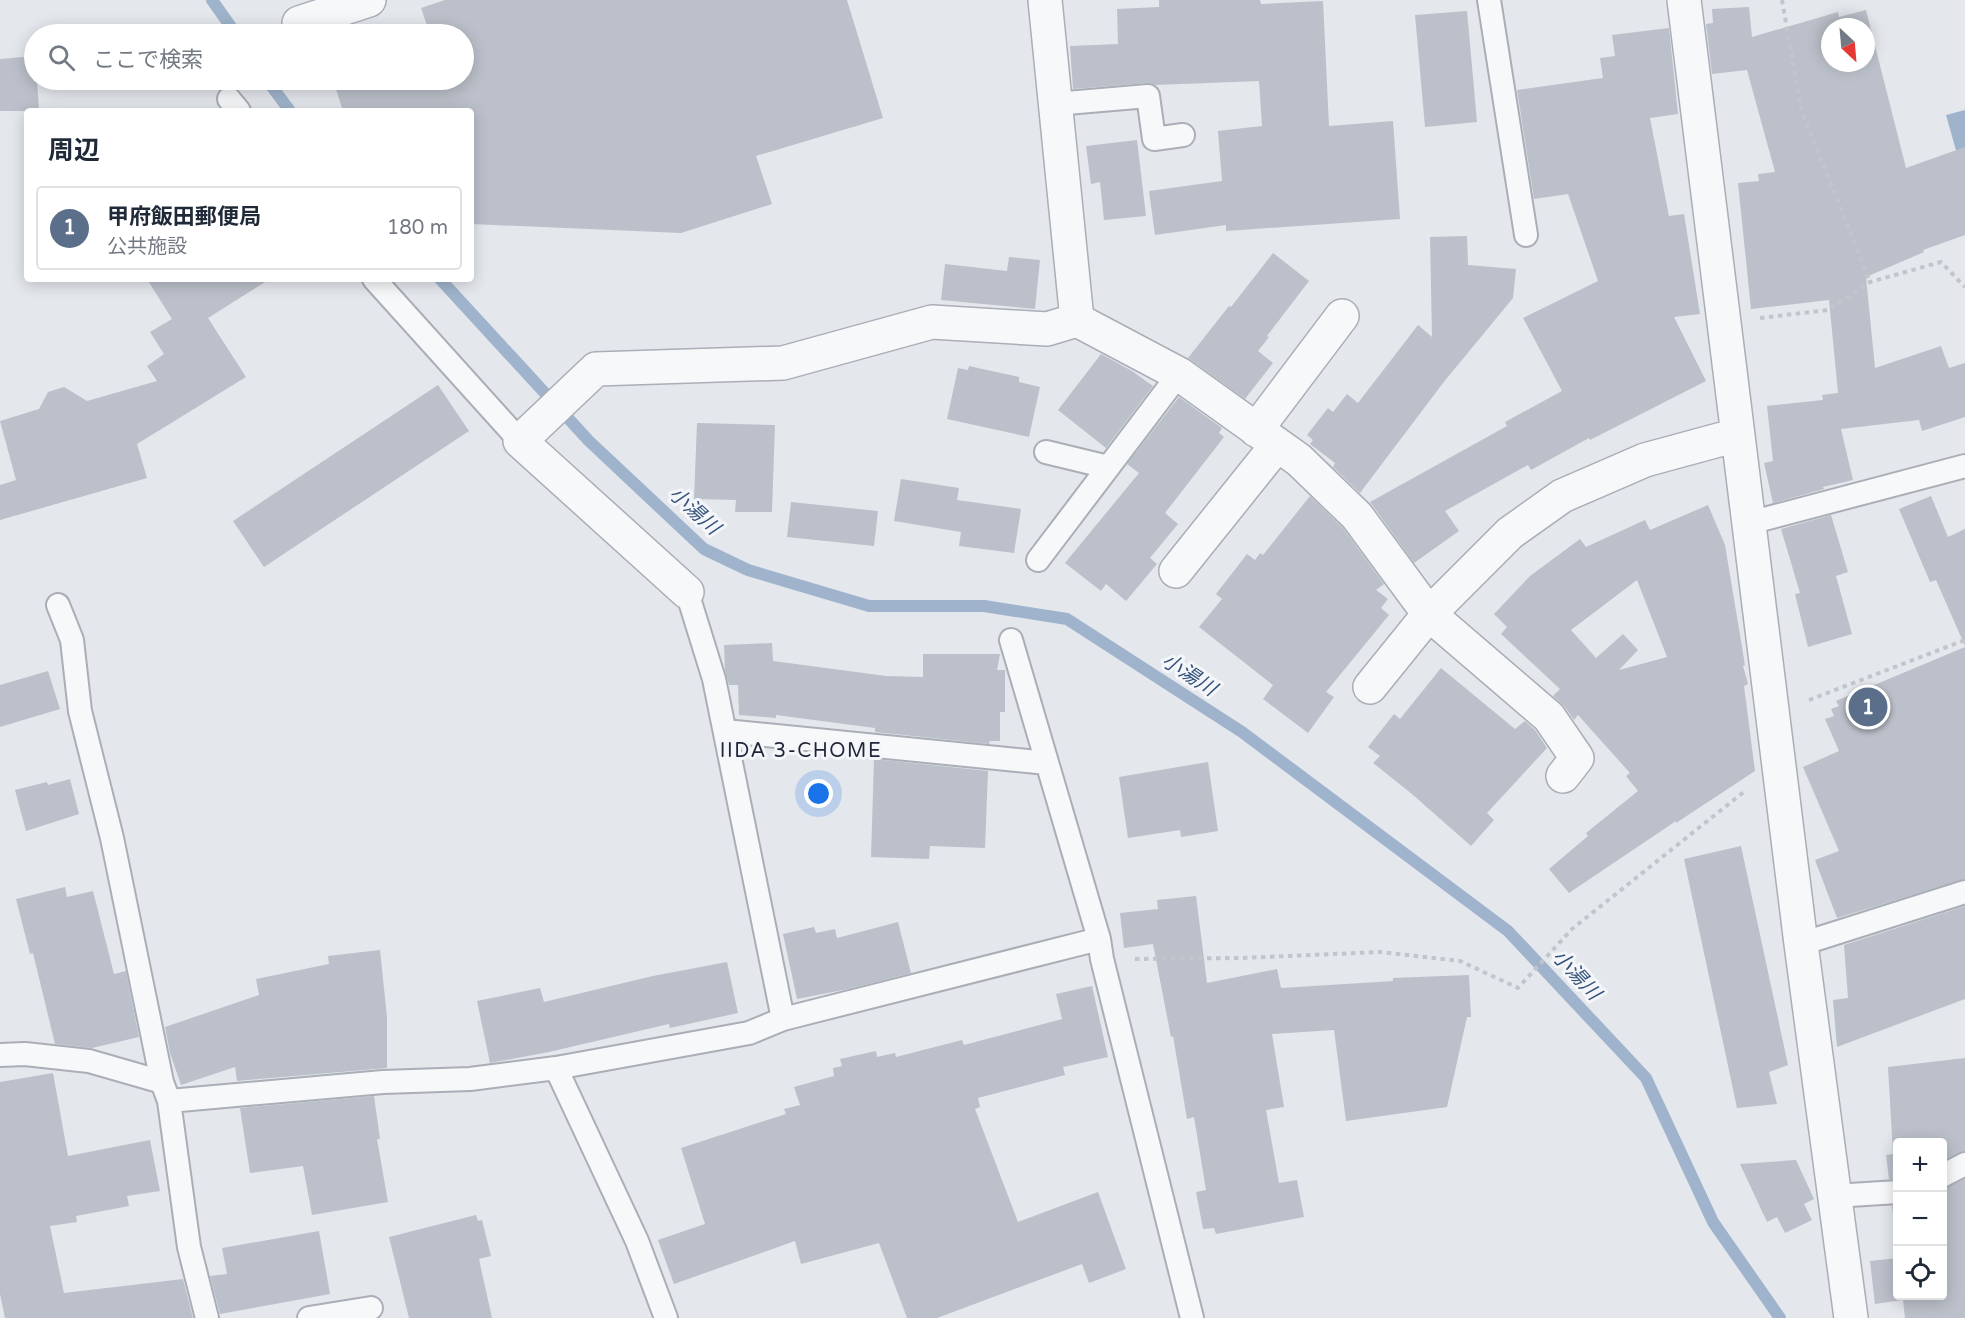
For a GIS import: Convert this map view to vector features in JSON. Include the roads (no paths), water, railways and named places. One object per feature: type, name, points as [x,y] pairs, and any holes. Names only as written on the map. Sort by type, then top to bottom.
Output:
[{"type":"street","points":[[299,23],[369,0]]},
{"type":"street","points":[[1045,0],[1077,320]]},
{"type":"street","points":[[1684,0],[1801,944],[1851,1318]]},
{"type":"street","points":[[1176,571],[1267,437],[1342,316]]},
{"type":"street","points":[[687,592],[526,435],[596,369],[783,363],[932,322],[1047,329],[1077,320],[1179,374],[1299,460],[1357,516],[1429,614],[1549,717],[1577,758],[1563,776]]},
{"type":"street","points":[[1370,687],[1429,614],[1510,533],[1562,496],[1645,460],[1737,435]]},
{"type":"lane","points":[[1489,0],[1526,235]]},
{"type":"lane","points":[[1055,104],[1148,96],[1154,139],[1183,135]]},
{"type":"lane","points":[[377,282],[526,435]]},
{"type":"lane","points":[[1038,560],[1179,374]]},
{"type":"lane","points":[[1046,452],[1108,467]]},
{"type":"lane","points":[[1749,524],[1965,466]]},
{"type":"lane","points":[[687,592],[714,679],[783,1019]]},
{"type":"lane","points":[[58,605],[72,640],[80,711],[112,838],[166,1091],[189,1247],[207,1318]]},
{"type":"lane","points":[[1011,640],[1101,949],[1192,1318]]},
{"type":"lane","points":[[725,731],[1047,762]]},
{"type":"lane","points":[[1801,944],[1965,892]]},
{"type":"lane","points":[[0,1055],[24,1054],[89,1061],[166,1091],[470,1079],[556,1068],[749,1033],[783,1019],[1101,949]]},
{"type":"lane","points":[[556,1068],[637,1241],[666,1318]]},
{"type":"lane","points":[[1947,1173],[1965,1164]]},
{"type":"lane","points":[[1834,1196],[1893,1192]]},
{"type":"lane","points":[[309,1318],[371,1308]]},
{"type":"water","points":[[1965,110],[1965,182],[1946,115]]},
{"type":"waterway","name":"小湯川","points":[[212,0],[229,24]]},
{"type":"waterway","name":"小湯川","points":[[274,90],[288,108]]},
{"type":"waterway","name":"小湯川","points":[[443,282],[589,441],[704,549],[748,570],[869,606],[984,606],[1067,619],[1242,732],[1508,931],[1646,1078],[1713,1222],[1780,1318]]},
{"type":"place","name":"甲府飯田郵便局","points":[[1868,707]]},
{"type":"district","name":"IIDA 3-CHOME","points":[[801,751]]}]
